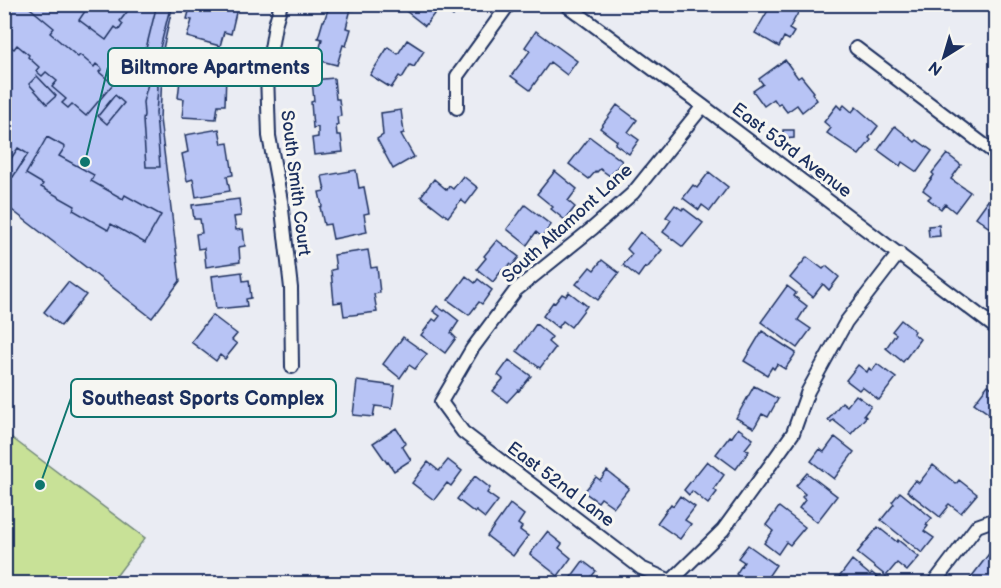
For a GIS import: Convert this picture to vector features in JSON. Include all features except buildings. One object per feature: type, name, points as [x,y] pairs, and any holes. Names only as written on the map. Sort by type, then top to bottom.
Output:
[{"type":"street","name":"South Smith Court","points":[[281,4],[267,73],[269,136],[281,201],[291,288],[292,367]]},
{"type":"street","points":[[457,108],[457,76],[509,4]]},
{"type":"street","name":"East 53rd Avenue","points":[[565,4],[996,328]]},
{"type":"street","points":[[856,48],[996,154]]},
{"type":"street","name":"South Altamont Lane","points":[[441,402],[472,349],[516,290],[633,193],[703,106]]},
{"type":"street","name":"East 52nd Lane","points":[[441,402],[463,432],[641,568],[671,581],[723,530],[793,433],[808,391],[846,322],[899,253]]},
{"type":"street","points":[[933,584],[977,526],[996,519]]},
{"type":"green space","points":[[4,432],[145,538],[111,583],[5,583]]},
{"type":"place","name":"Biltmore Apartments","points":[[85,162]]},
{"type":"place","name":"Southeast Sports Complex","points":[[40,485]]}]
